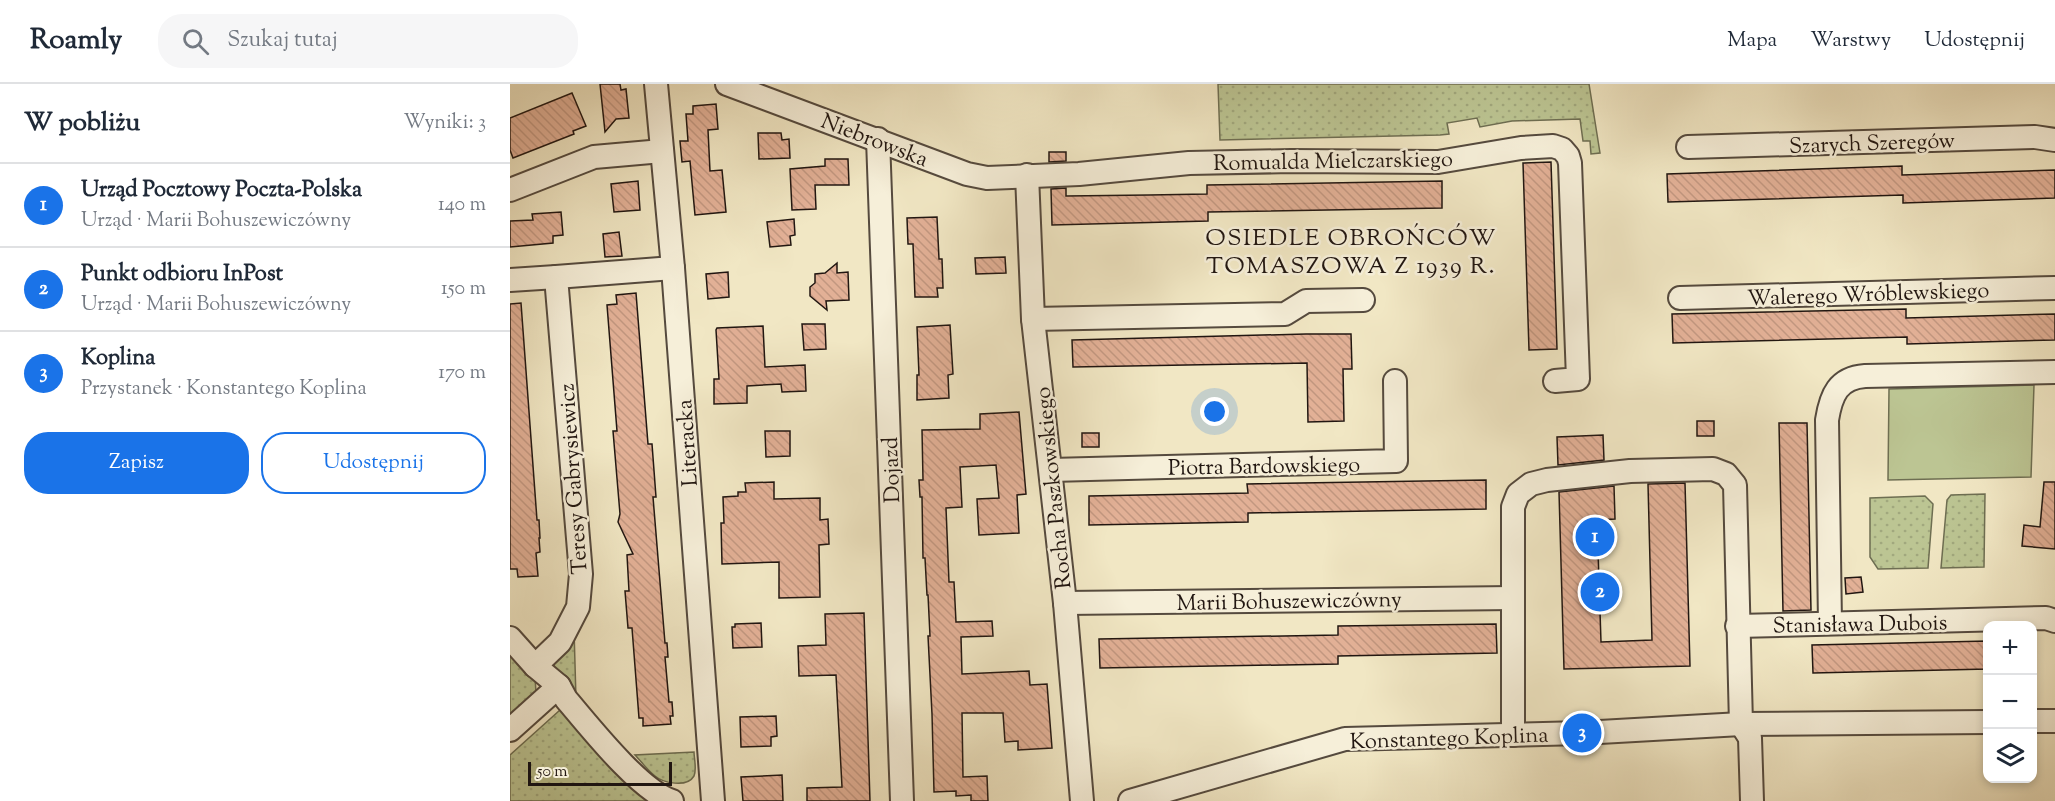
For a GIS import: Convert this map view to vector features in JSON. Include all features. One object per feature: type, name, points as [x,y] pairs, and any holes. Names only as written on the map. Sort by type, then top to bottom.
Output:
[{"type":"street","name":"Niebrowska","points":[[727,84],[967,174],[987,178],[1027,175]]},
{"type":"street","name":"Literacka","points":[[656,85],[673,268],[713,801]]},
{"type":"street","name":"Szarych Szeregów","points":[[1688,147],[2035,137],[2055,140]]},
{"type":"street","name":"Dojazd","points":[[878,139],[902,801]]},
{"type":"street","name":"Romualda Mielczarskiego","points":[[1027,175],[1079,174],[1189,163],[1438,162],[1521,148],[1553,146],[1562,149],[1568,156],[1570,164],[1578,379],[1555,381]]},
{"type":"street","points":[[510,190],[594,157],[662,151]]},
{"type":"street","name":"Rocha Paszkowskiego","points":[[1027,175],[1033,319],[1065,603],[1082,801]]},
{"type":"street","points":[[510,280],[673,268]]},
{"type":"street","name":"Teresy Gabrysiewicz","points":[[535,666],[560,642],[578,607],[581,574],[556,277]]},
{"type":"street","name":"Walerego Wróblewskiego","points":[[1680,298],[2055,288]]},
{"type":"street","points":[[1033,319],[1285,314],[1306,302],[1363,300]]},
{"type":"street","points":[[1830,623],[1827,427],[1829,408],[1834,393],[1844,381],[1854,377],[2055,372]]},
{"type":"street","name":"Piotra Bardowskiego","points":[[1051,470],[1396,461],[1395,381]]},
{"type":"street","points":[[1513,735],[1513,507],[1518,494],[1531,484],[1547,480],[1630,471],[1713,469],[1726,474],[1735,485],[1741,724],[1750,738],[1752,801]]},
{"type":"street","name":"Marii Bohuszewiczówny","points":[[1065,603],[1513,598]]},
{"type":"street","name":"Stanisława Dubois","points":[[1737,626],[2046,618],[2055,621]]},
{"type":"street","points":[[510,639],[535,666],[559,686],[566,699],[628,769],[661,798],[672,801]]},
{"type":"street","points":[[510,730],[559,686]]},
{"type":"street","points":[[2037,721],[2055,721]]},
{"type":"street","name":"Konstantego Koplina","points":[[1130,801],[1345,739],[1582,733],[1741,724],[1983,722]]},
{"type":"green space","points":[[1218,84],[1589,84],[1600,153],[1591,154],[1590,141],[1583,141],[1580,119],[1512,121],[1480,127],[1477,118],[1447,123],[1449,134],[1440,135],[1220,140]]},
{"type":"green space","points":[[2034,385],[2031,477],[1888,480],[1889,389]]},
{"type":"green space","points":[[1985,494],[1984,567],[1941,568],[1947,500],[1951,495]]},
{"type":"green space","points":[[1925,496],[1933,504],[1928,568],[1878,569],[1870,557],[1870,498]]},
{"type":"green space","points":[[574,629],[576,699],[554,672],[554,663]]},
{"type":"green space","points":[[510,649],[535,677],[536,693],[510,717]]},
{"type":"green space","points":[[560,710],[652,801],[510,801],[510,755]]},
{"type":"green space","points":[[694,752],[694,776],[691,780],[681,783],[659,779],[635,755]]},
{"type":"building","points":[[600,84],[620,84],[621,90],[626,89],[629,118],[616,119],[605,132]]},
{"type":"building","points":[[572,93],[586,126],[573,131],[574,134],[513,158],[510,150],[510,118]]},
{"type":"building","points":[[716,104],[718,129],[708,130],[710,171],[722,170],[726,212],[695,215],[690,161],[682,162],[680,141],[688,141],[686,114],[693,114],[693,106]]},
{"type":"building","points":[[758,133],[781,133],[782,140],[789,139],[790,158],[759,159]]},
{"type":"building","points":[[1049,152],[1066,152],[1066,161],[1049,162]]},
{"type":"building","points":[[825,159],[848,159],[849,185],[815,185],[816,209],[792,210],[790,169],[825,166]]},
{"type":"building","points":[[1551,162],[1557,349],[1529,350],[1523,163]]},
{"type":"building","points":[[1902,166],[1902,175],[2055,170],[2055,198],[1903,203],[1903,195],[1668,202],[1667,174]]},
{"type":"building","points":[[638,181],[640,210],[614,212],[611,184]]},
{"type":"building","points":[[1442,181],[1442,208],[1208,212],[1208,221],[1052,225],[1051,189],[1066,188],[1066,196],[1207,194],[1207,185]]},
{"type":"building","points":[[561,212],[563,235],[553,236],[553,243],[510,247],[510,221],[533,220],[532,214]]},
{"type":"building","points":[[937,217],[943,288],[937,288],[938,297],[915,297],[913,244],[908,244],[907,218]]},
{"type":"building","points":[[794,219],[795,235],[790,236],[791,245],[770,247],[767,222]]},
{"type":"building","points":[[619,232],[622,256],[605,257],[603,234]]},
{"type":"building","points":[[1005,257],[1006,273],[976,274],[975,258]]},
{"type":"building","points":[[837,263],[837,273],[848,272],[849,300],[826,301],[827,310],[810,296],[810,287],[815,283],[815,274],[825,273]]},
{"type":"building","points":[[728,272],[729,297],[708,299],[706,274]]},
{"type":"building","points":[[636,293],[648,444],[652,444],[656,497],[653,497],[668,657],[665,657],[669,702],[672,702],[673,716],[670,716],[671,724],[643,726],[643,718],[639,718],[632,628],[628,628],[625,591],[629,591],[627,555],[633,554],[618,522],[620,514],[613,431],[617,431],[607,305],[617,304],[616,295]]},
{"type":"building","points":[[521,303],[540,552],[536,553],[538,576],[518,577],[517,569],[510,569],[510,304]]},
{"type":"building","points":[[1906,309],[1906,318],[2055,314],[2055,340],[1907,344],[1907,337],[1673,343],[1672,314]]},
{"type":"building","points":[[802,324],[825,324],[826,349],[804,350]]},
{"type":"building","points":[[950,325],[953,374],[948,375],[949,398],[917,400],[917,375],[919,375],[917,327]]},
{"type":"building","points":[[763,326],[765,367],[805,365],[806,391],[782,392],[781,384],[747,386],[747,403],[714,404],[714,379],[719,379],[717,328]]},
{"type":"building","points":[[1351,334],[1352,369],[1343,369],[1344,421],[1308,422],[1307,363],[1073,367],[1072,340]]},
{"type":"building","points":[[1019,412],[1026,494],[1017,495],[1019,533],[979,535],[977,499],[999,498],[996,465],[960,467],[962,507],[946,508],[949,582],[954,582],[956,622],[992,621],[993,636],[961,637],[962,674],[1029,671],[1030,685],[1047,684],[1052,748],[1018,750],[1018,741],[1005,742],[1003,713],[962,713],[963,777],[987,776],[988,801],[971,801],[971,795],[956,796],[956,791],[934,792],[928,636],[930,636],[919,480],[923,480],[922,430],[980,429],[980,414]]},
{"type":"building","points":[[1697,421],[1714,421],[1714,436],[1697,436]]},
{"type":"building","points":[[1779,423],[1807,423],[1811,610],[1783,611]]},
{"type":"building","points":[[765,431],[790,431],[790,456],[766,457]]},
{"type":"building","points":[[1082,433],[1099,433],[1099,447],[1082,447]]},
{"type":"building","points":[[1603,435],[1604,460],[1558,465],[1557,437]]},
{"type":"building","points":[[1486,480],[1486,509],[1248,513],[1248,522],[1089,525],[1089,496],[1248,493],[1247,484]]},
{"type":"building","points":[[774,482],[774,499],[820,498],[820,520],[828,519],[829,544],[819,545],[820,597],[779,598],[779,562],[722,564],[723,497],[738,496],[738,492],[746,492],[745,483]]},
{"type":"building","points":[[2044,482],[2055,482],[2055,549],[2022,546],[2024,525],[2040,527]]},
{"type":"building","points":[[1685,483],[1690,666],[1564,669],[1559,492],[1614,486],[1615,519],[1597,520],[1601,642],[1652,640],[1648,484]]},
{"type":"building","points":[[1861,577],[1863,592],[1846,594],[1845,578]]},
{"type":"building","points":[[864,613],[870,801],[807,801],[807,788],[842,787],[836,675],[799,676],[798,646],[826,645],[825,614]]},
{"type":"building","points":[[761,623],[762,647],[733,648],[732,627],[735,627],[735,624]]},
{"type":"building","points":[[1496,624],[1497,653],[1338,656],[1338,664],[1100,668],[1099,639],[1338,635],[1338,626]]},
{"type":"building","points":[[1983,641],[1983,669],[1813,673],[1812,645]]},
{"type":"building","points":[[776,716],[777,736],[771,737],[771,746],[741,747],[740,717]]},
{"type":"building","points":[[782,775],[783,801],[743,801],[741,777]]},
{"type":"place","name":"Urząd Pocztowy Poczta-Polska","points":[[1595,537]]},
{"type":"place","name":"Punkt odbioru InPost","points":[[1600,592]]},
{"type":"place","name":"Koplina","points":[[1582,733]]},
{"type":"district","name":"OSIEDLE OBROŃCÓW TOMASZOWA Z 1939 R.","points":[[1351,251]]}]
